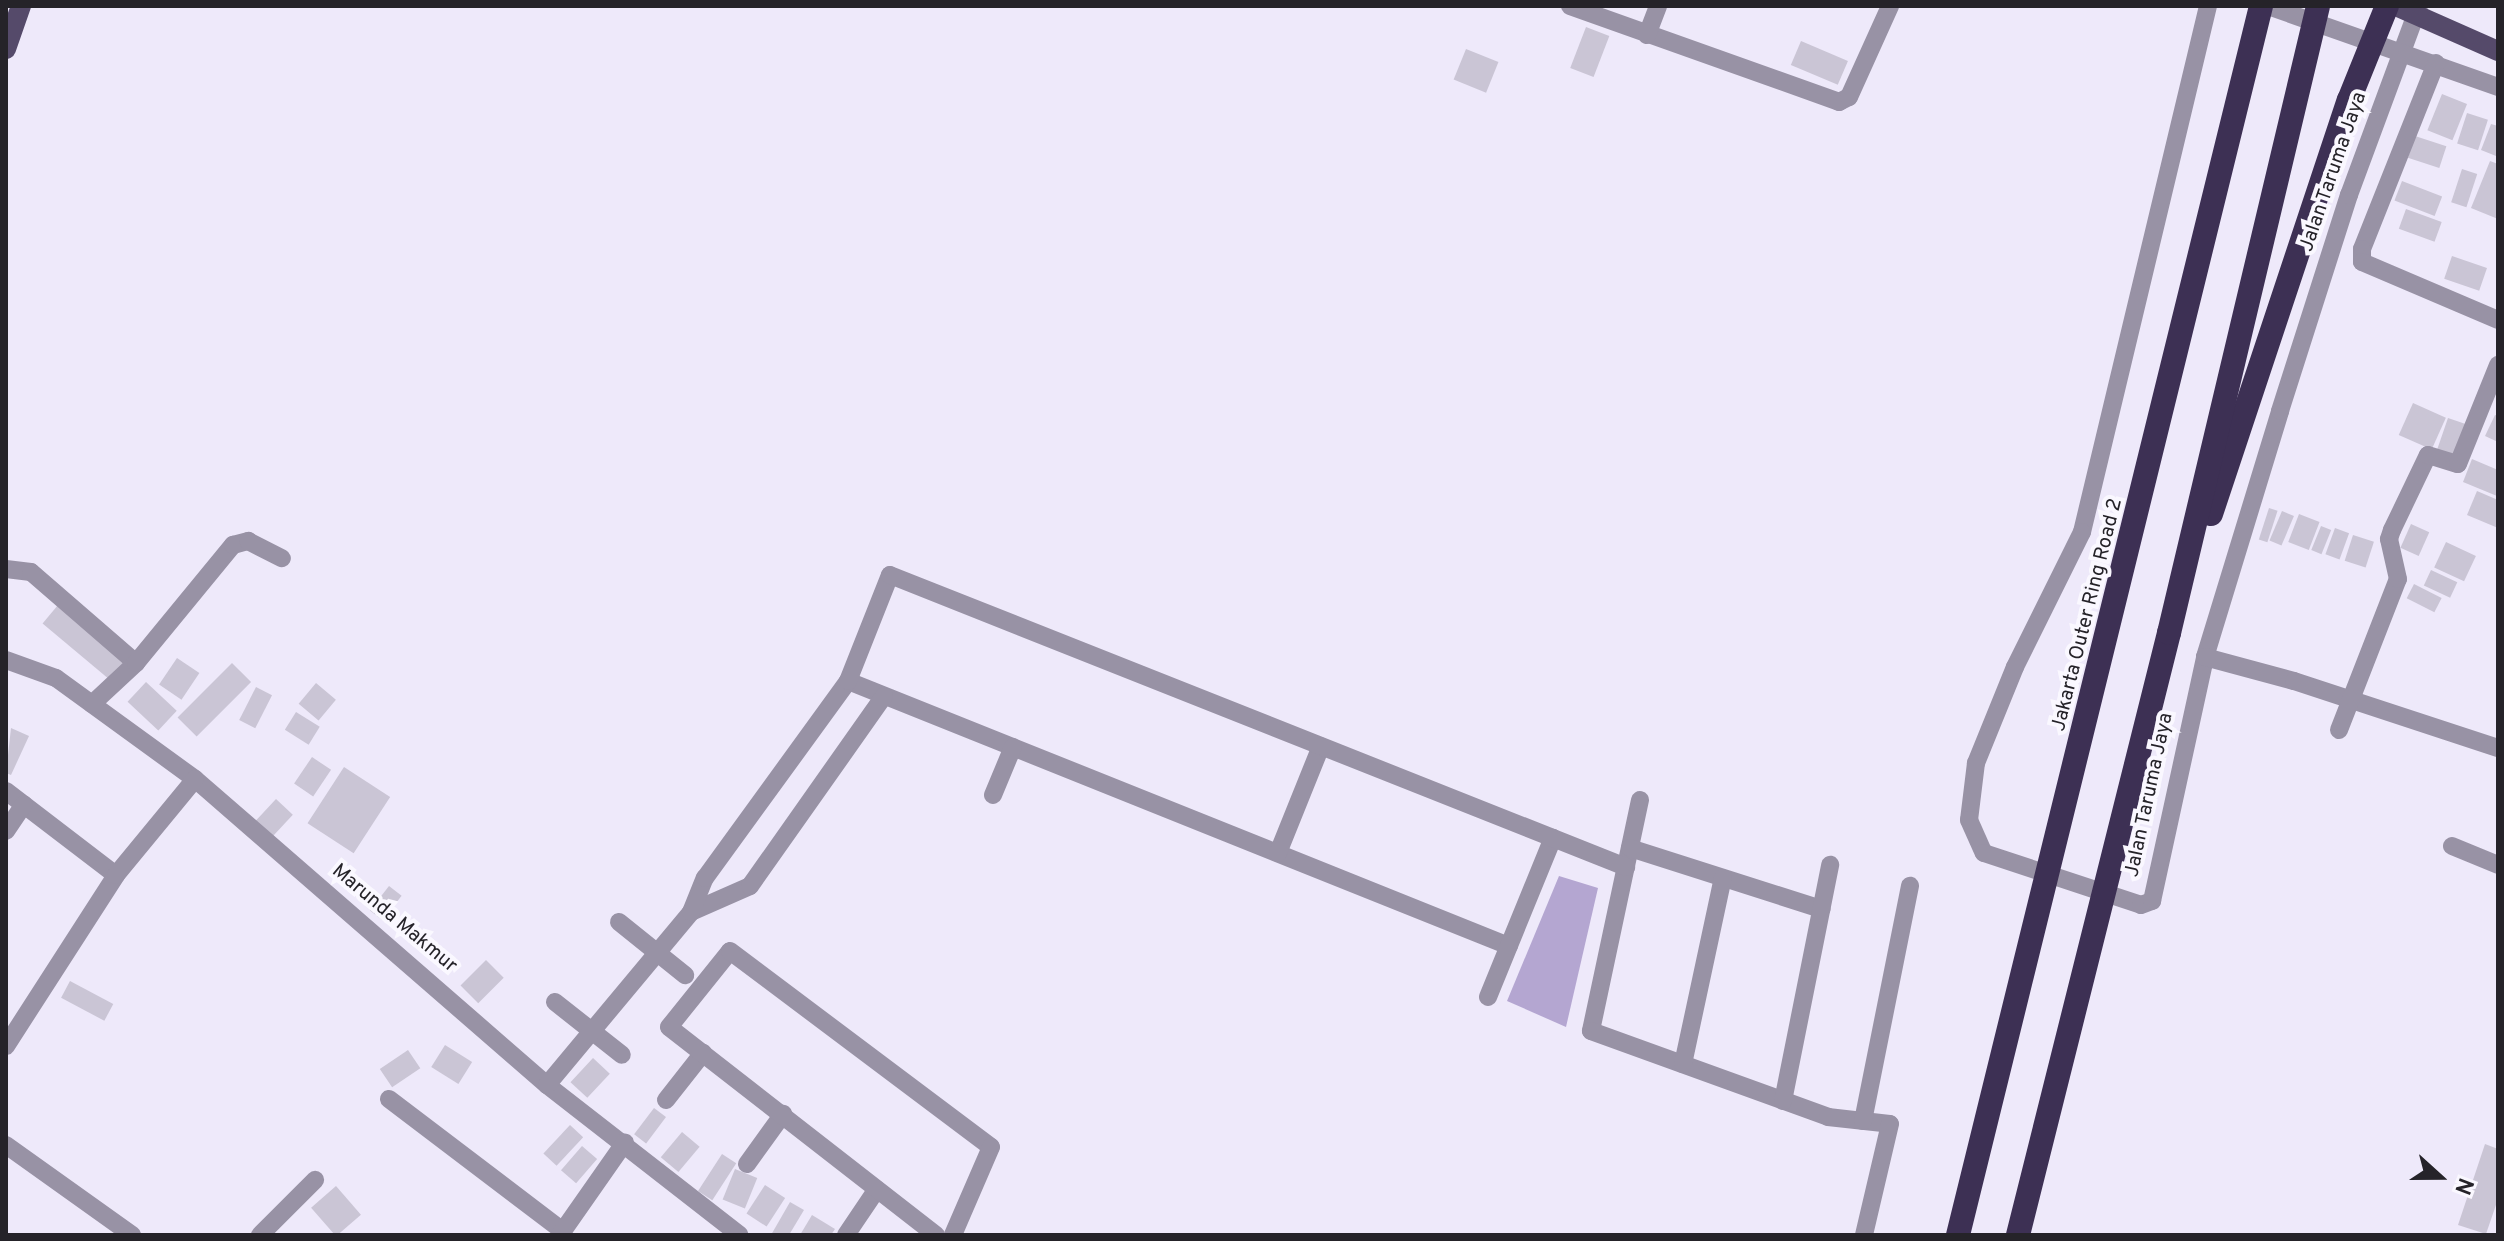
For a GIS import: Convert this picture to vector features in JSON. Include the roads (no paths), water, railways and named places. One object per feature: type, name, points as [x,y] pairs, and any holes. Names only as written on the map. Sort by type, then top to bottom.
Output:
[{"type":"highway","name":"Jakarta Outer Ring Road 2","points":[[1958,1235],[2261,6]]},
{"type":"highway","points":[[2018,1235],[2169,633],[2318,6]]},
{"type":"highway","points":[[2169,633],[2272,342],[2349,100],[2387,6]]},
{"type":"main road","points":[[6,49],[21,6]]},
{"type":"main road","points":[[2396,6],[2498,51]]},
{"type":"street","points":[[1570,6],[1839,102],[1849,97],[1890,6]]},
{"type":"street","points":[[1647,35],[1658,6]]},
{"type":"street","name":"Jalan Taruma Jaya","points":[[2208,6],[2082,532],[2015,667],[1976,763],[1969,820],[1984,853],[2141,905],[2152,901],[2205,657],[2349,195],[2419,6]]},
{"type":"street","points":[[2268,6],[2498,87]]},
{"type":"street","points":[[2436,63],[2362,249],[2362,262],[2382,275],[2498,320]]},
{"type":"street","points":[[2339,730],[2398,579],[2389,539],[2392,530],[2428,455],[2458,464],[2498,365]]},
{"type":"street","points":[[92,704],[136,663],[233,545],[248,541],[282,558]]},
{"type":"street","points":[[6,569],[31,572],[136,663]]},
{"type":"street","points":[[547,1085],[691,912],[705,878],[848,681],[890,575],[1626,867]]},
{"type":"street","points":[[2205,657],[2294,681],[2348,702],[2498,748]]},
{"type":"street","name":"Marunda Makmur","points":[[6,660],[45,672],[195,779],[547,1085],[625,1142],[740,1235]]},
{"type":"street","points":[[848,681],[1509,946]]},
{"type":"street","points":[[691,912],[750,886],[884,696]]},
{"type":"street","points":[[1278,853],[1321,746]]},
{"type":"street","points":[[993,795],[1013,747]]},
{"type":"street","points":[[6,1046],[116,875],[195,779]]},
{"type":"street","points":[[6,791],[116,875]]},
{"type":"street","points":[[1640,800],[1591,1031],[1828,1117],[1890,1124],[1864,1235]]},
{"type":"street","points":[[6,831],[24,804]]},
{"type":"street","points":[[1488,997],[1553,838]]},
{"type":"street","points":[[2452,846],[2498,865]]},
{"type":"street","points":[[1630,848],[1821,909]]},
{"type":"street","points":[[1783,1101],[1830,865]]},
{"type":"street","points":[[1683,1064],[1723,878]]},
{"type":"street","points":[[1863,1121],[1910,886]]},
{"type":"street","points":[[619,922],[685,975]]},
{"type":"street","points":[[936,1235],[669,1027],[730,951],[991,1147],[953,1235]]},
{"type":"street","points":[[555,1002],[622,1055]]},
{"type":"street","points":[[666,1100],[703,1053]]},
{"type":"street","points":[[389,1099],[562,1233],[625,1142]]},
{"type":"street","points":[[747,1164],[783,1114]]},
{"type":"street","points":[[6,1145],[132,1235]]},
{"type":"street","points":[[260,1235],[315,1180]]},
{"type":"street","points":[[846,1235],[877,1189]]}]
